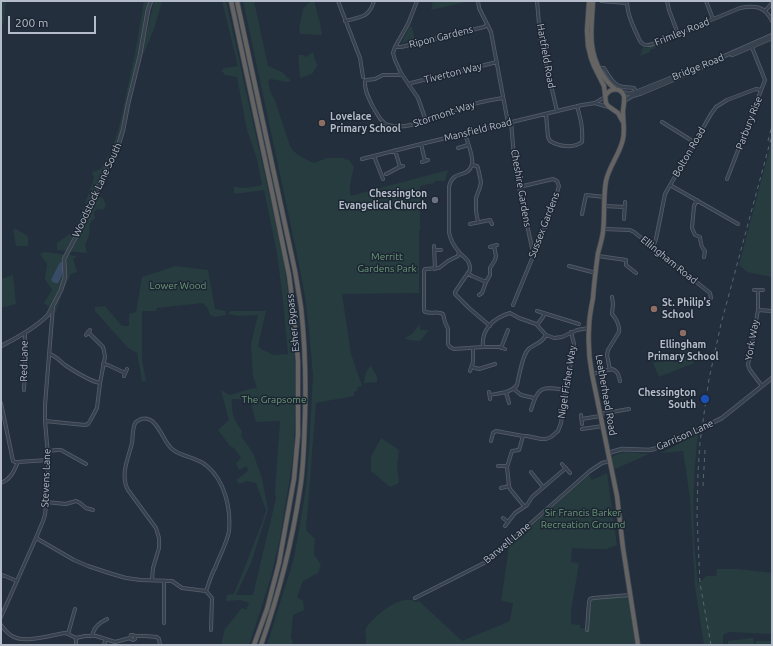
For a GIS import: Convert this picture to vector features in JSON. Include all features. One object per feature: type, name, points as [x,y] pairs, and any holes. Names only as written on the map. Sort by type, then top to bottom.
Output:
[{"type":"highway","name":"Esher Bypass","points":[[231,1],[287,268],[293,306],[298,361],[298,435],[294,479],[279,562],[267,609],[254,645]]},
{"type":"highway","name":"Esher Bypass","points":[[237,1],[295,271],[301,307],[306,385],[305,432],[300,488],[286,564],[261,645]]},
{"type":"highway","points":[[589,1],[587,31],[588,46],[591,58],[604,86],[606,103],[618,113],[624,126]]},
{"type":"highway","points":[[593,1],[591,42],[594,55],[606,81],[615,89],[620,90],[624,95],[624,102],[621,106],[618,108],[611,108]]},
{"type":"highway","points":[[605,96],[608,92],[615,89]]},
{"type":"highway","name":"Leatherhead Road","points":[[624,102],[624,138],[606,179],[603,228],[589,328],[592,374],[617,496],[623,548],[638,645]]},
{"type":"street","name":"Woodstock Lane South","points":[[53,306],[61,290],[65,277],[64,259],[81,227],[94,194],[119,143],[151,1]]},
{"type":"street","points":[[338,1],[360,58],[363,77]]},
{"type":"street","points":[[345,21],[366,15],[372,8],[374,1]]},
{"type":"street","points":[[417,1],[408,24],[395,47],[393,54],[394,60],[401,73],[418,98],[426,121]]},
{"type":"street","name":"Cheshire Gardens","points":[[478,1],[479,8],[491,32],[509,122],[515,168],[532,248],[535,252]]},
{"type":"street","name":"Hartfield Road","points":[[537,1],[542,43],[557,111]]},
{"type":"street","points":[[601,1],[627,2]]},
{"type":"street","points":[[666,1],[678,34]]},
{"type":"street","points":[[706,1],[714,19]]},
{"type":"street","name":"Frimley Road","points":[[627,2],[630,18],[642,44],[648,46],[740,8],[755,7],[761,8],[765,11]]},
{"type":"street","points":[[772,3],[765,11],[768,13],[772,21]]},
{"type":"street","name":"Ripon Gardens","points":[[395,47],[402,47],[487,25]]},
{"type":"street","name":"Bridge Road","points":[[622,92],[629,94],[636,92],[772,36]]},
{"type":"street","name":"Bridge Road","points":[[624,102],[632,96],[751,45]]},
{"type":"street","name":"Parbury Rise","points":[[727,179],[765,79],[751,45]]},
{"type":"street","name":"Tiverton Way","points":[[409,85],[411,83],[497,62]]},
{"type":"street","points":[[600,69],[603,68],[617,85],[633,87],[636,92]]},
{"type":"street","name":"Stormont Way","points":[[401,73],[399,75],[383,75],[376,79],[366,80],[364,84],[370,100],[382,120],[387,125],[404,127],[426,121],[465,106],[503,98]]},
{"type":"street","name":"Bolton Road","points":[[653,247],[664,198],[711,114],[718,105],[727,100],[755,89],[761,90]]},
{"type":"street","name":"Mansfield Road","points":[[362,159],[509,122],[595,103],[605,96]]},
{"type":"street","name":"Mansfield Road","points":[[595,103],[611,108]]},
{"type":"street","points":[[546,114],[548,136],[550,141],[564,146],[577,145],[582,142],[583,132],[577,106]]},
{"type":"street","points":[[662,122],[694,142]]},
{"type":"street","points":[[465,134],[472,159],[472,165],[469,170],[453,178],[450,182],[450,236],[453,244],[459,252],[469,261],[470,270],[455,292],[469,308],[490,326]]},
{"type":"street","points":[[421,144],[425,161]]},
{"type":"street","points":[[458,148],[468,145]]},
{"type":"street","points":[[386,174],[401,166],[395,150]]},
{"type":"street","points":[[374,156],[379,174],[383,179]]},
{"type":"street","points":[[472,165],[477,166],[481,182],[476,198],[478,222]]},
{"type":"street","name":"Sussex Gardens","points":[[513,305],[550,215],[559,186],[557,181],[553,180],[519,187]]},
{"type":"street","points":[[670,185],[738,224]]},
{"type":"street","points":[[582,214],[586,195],[605,197]]},
{"type":"street","points":[[697,200],[694,206],[692,228],[694,233],[700,237],[700,244],[704,251],[704,257]]},
{"type":"street","points":[[624,218],[625,202]]},
{"type":"street","points":[[604,206],[624,207]]},
{"type":"street","points":[[470,224],[490,220],[492,224]]},
{"type":"street","name":"Ellingham Road","points":[[603,228],[632,230],[710,293],[711,298]]},
{"type":"street","points":[[479,296],[482,294],[490,275],[490,268],[496,256],[496,245],[490,247]]},
{"type":"street","points":[[434,246],[435,269]]},
{"type":"street","points":[[435,250],[441,250]]},
{"type":"street","points":[[459,252],[459,255],[456,258],[442,267],[424,271],[424,310],[427,313],[441,312],[444,314],[444,320],[448,329],[448,344],[450,348],[483,347],[505,349]]},
{"type":"street","points":[[598,256],[626,260],[626,265],[636,273]]},
{"type":"street","points":[[569,266],[596,273]]},
{"type":"street","points":[[468,274],[486,282]]},
{"type":"street","points":[[754,290],[763,290]]},
{"type":"street","name":"York Way","points":[[758,290],[758,310],[748,365],[762,386]]},
{"type":"street","points":[[610,370],[607,355],[608,350],[619,332],[616,319],[612,314],[612,297]]},
{"type":"street","name":"Red Lane","points":[[1,346],[25,333],[39,323],[48,315],[53,306]]},
{"type":"street","name":"Stevens Lane","points":[[1,617],[43,521],[46,502],[48,460],[45,405],[53,306]]},
{"type":"street","points":[[758,310],[772,311]]},
{"type":"street","points":[[537,312],[543,312],[579,324]]},
{"type":"street","points":[[537,325],[541,320],[543,312]]},
{"type":"street","points":[[483,347],[483,336],[485,332],[497,318],[510,313],[537,325],[546,335],[554,338],[562,337],[571,332],[589,328]]},
{"type":"street","points":[[48,315],[52,317]]},
{"type":"street","points":[[501,348],[508,330]]},
{"type":"street","points":[[45,421],[81,425],[88,424],[97,408],[105,354],[103,347],[89,331],[86,335]]},
{"type":"street","name":"Nigel Fisher Way","points":[[523,436],[546,439],[555,435],[558,431],[561,423],[574,344],[571,332]]},
{"type":"street","name":"Red Lane","points":[[24,390],[25,333]]},
{"type":"street","points":[[490,395],[514,389],[517,385],[526,353],[530,348],[542,341],[546,335]]},
{"type":"street","points":[[470,371],[473,362],[473,348]]},
{"type":"street","points":[[49,354],[74,371],[100,383]]},
{"type":"street","points":[[103,364],[126,373]]},
{"type":"street","points":[[472,367],[479,369],[490,364],[495,364]]},
{"type":"street","points":[[124,376],[127,369]]},
{"type":"street","points":[[592,374],[612,369],[619,375],[620,381]]},
{"type":"street","name":"Garrison Lane","points":[[608,453],[622,449],[654,449],[712,424],[722,418],[772,378]]},
{"type":"street","points":[[531,410],[534,398],[544,389],[549,388],[566,390]]},
{"type":"street","points":[[514,389],[521,395],[534,398]]},
{"type":"street","points":[[506,392],[509,404]]},
{"type":"street","points":[[1,403],[12,458],[14,461],[48,460]]},
{"type":"street","points":[[582,424],[582,417],[629,409]]},
{"type":"street","points":[[152,580],[153,568],[159,548],[159,538],[156,528],[128,490],[125,478],[125,465],[132,443],[135,422],[143,419],[150,420],[155,423],[171,448],[202,462],[209,468],[216,477],[226,498],[228,510],[228,532],[206,591]]},
{"type":"street","points":[[582,429],[603,426]]},
{"type":"street","points":[[491,441],[496,431],[523,436],[519,450],[512,451],[507,470],[510,489],[524,506]]},
{"type":"street","points":[[48,450],[61,450],[86,464]]},
{"type":"street","name":"Barwell Lane","points":[[415,598],[488,561],[590,471],[602,463],[610,461]]},
{"type":"street","points":[[1,483],[9,478],[18,462]]},
{"type":"street","points":[[562,464],[570,473]]},
{"type":"street","points":[[498,466],[507,466]]},
{"type":"street","points":[[505,526],[515,513],[529,503],[532,497],[566,468]]},
{"type":"street","points":[[533,472],[544,487]]},
{"type":"street","points":[[500,488],[509,486]]},
{"type":"street","points":[[46,502],[66,504],[76,501],[86,508],[93,510]]},
{"type":"street","points":[[503,518],[508,522]]},
{"type":"street","points":[[36,538],[74,560],[126,578],[172,581],[182,588],[206,591],[212,598],[210,630]]},
{"type":"street","points":[[1,575],[18,581]]},
{"type":"street","points":[[164,581],[164,623]]},
{"type":"street","points":[[587,630],[590,599],[630,595]]},
{"type":"street","points":[[68,634],[75,609]]},
{"type":"street","points":[[92,636],[97,624],[107,619]]},
{"type":"street","points":[[1,626],[13,637],[22,639],[65,633],[76,638],[92,636],[115,642],[130,638],[131,635],[134,635],[157,637],[160,645]]},
{"type":"street","points":[[76,638],[76,645]]},
{"type":"street","points":[[104,645],[106,639]]},
{"type":"green space","points":[[1,1],[6,1],[4,22],[1,29]]},
{"type":"green space","points":[[144,1],[149,1],[122,128],[117,143],[92,195],[103,198],[106,205],[103,210],[98,209],[94,212],[95,218],[90,223],[89,235],[85,245],[87,253],[57,250],[57,243],[75,230],[93,182],[94,178],[92,172],[101,169],[111,151],[119,128],[136,48]]},
{"type":"green space","points":[[154,1],[162,1],[154,29],[144,53],[142,53]]},
{"type":"green space","name":"The Grapsome","points":[[222,1],[226,1],[283,257],[290,306],[296,373],[294,449],[280,538],[271,577],[249,645],[221,645],[225,629],[242,608],[246,610],[249,603],[240,600],[226,601],[227,595],[234,594],[266,510],[256,483],[247,481],[239,484],[236,480],[248,471],[247,466],[239,470],[236,463],[241,458],[218,430],[229,420],[221,390],[230,395],[257,388],[253,376],[251,344],[258,315],[238,316],[229,314],[230,311],[266,311],[258,346],[262,350],[273,355],[288,354],[277,253],[264,190],[234,194],[234,187],[247,188],[262,185],[257,159],[247,130],[237,77],[225,75],[221,70],[238,66]],"holes":[[[232,399],[250,399],[256,422],[280,421],[275,491],[276,498],[253,595],[236,595],[251,563],[268,510],[262,478],[253,453],[241,436],[242,431],[235,420],[232,408]]]},
{"type":"green space","name":"Merritt Gardens Park","points":[[243,1],[254,1],[268,66],[282,72],[291,81],[288,82],[270,79],[268,82],[290,146],[297,154],[314,163],[327,158],[344,158],[349,160],[354,167],[350,184],[350,196],[448,170],[445,181],[434,181],[434,183],[420,186],[419,293],[342,294],[351,354],[362,386],[358,387],[357,391],[354,392],[354,396],[316,403],[306,530],[315,539],[314,554],[321,565],[318,573],[303,581],[297,597],[303,601],[304,610],[293,615],[291,637],[293,642],[292,645],[267,645],[294,558],[306,488],[313,376],[305,296]]},
{"type":"green space","points":[[311,1],[314,1],[322,35],[300,34],[299,29],[303,9]]},
{"type":"green space","points":[[433,1],[470,1],[431,10]]},
{"type":"green space","points":[[410,26],[412,27],[415,40],[401,43]]},
{"type":"green space","points":[[671,39],[672,41],[640,56],[643,47],[647,48]]},
{"type":"green space","points":[[313,52],[316,63],[318,64],[312,74],[300,78],[298,55],[303,55],[306,57]]},
{"type":"green space","points":[[772,140],[772,277],[747,272],[739,265]]},
{"type":"green space","points":[[16,229],[28,236],[28,246],[16,246],[13,230]]},
{"type":"green space","points":[[45,252],[77,256],[73,259],[77,272],[71,274],[62,293],[56,312],[44,303],[52,290],[45,279],[47,264],[40,254]]},
{"type":"green space","name":"Lower Wood","points":[[176,266],[208,270],[215,309],[225,311],[226,315],[215,317],[210,315],[208,309],[203,303],[157,308],[156,311],[142,311],[142,359],[146,381],[142,381],[137,353],[128,348],[95,311],[95,307],[105,306],[122,326],[129,326],[129,314],[136,312],[142,277]]},
{"type":"green space","points":[[13,275],[16,304],[1,308],[1,279]]},
{"type":"green space","points":[[420,324],[420,330],[429,330],[420,341],[405,338],[412,334]]},
{"type":"green space","points":[[688,348],[694,363],[659,377],[653,363]]},
{"type":"green space","points":[[371,366],[377,377],[377,382],[364,383],[367,371]]},
{"type":"green space","points":[[698,434],[694,509],[698,584],[706,576],[716,576],[717,569],[738,569],[772,573],[772,634],[729,632],[723,635],[723,645],[704,645],[695,587],[690,498],[683,451],[661,453]]},
{"type":"green space","points":[[381,438],[399,450],[397,466],[399,483],[390,487],[371,471],[371,457]]},
{"type":"green space","points":[[627,452],[649,454],[615,469],[612,459],[613,456]]},
{"type":"green space","name":"Sir Francis Barker Recreation Ground","points":[[607,473],[617,545],[606,549],[572,548],[571,562],[579,563],[571,611],[571,624],[580,625],[580,628],[589,629],[590,601],[593,599],[628,596],[635,645],[366,645],[365,631],[368,625],[391,605],[404,600],[419,601],[462,641],[510,621],[513,603],[501,601],[509,546],[589,475],[592,480]]},
{"type":"green space","points":[[753,638],[754,645],[728,645],[728,641]]},
{"type":"green space","points":[[756,641],[772,641],[772,645],[756,645]]},
{"type":"water","points":[[60,262],[62,262],[63,265],[63,273],[58,283],[54,283],[51,280]]},
{"type":"railway","points":[[768,141],[772,125]]},
{"type":"railway","points":[[711,645],[700,583],[697,515],[700,442],[709,379],[721,324],[772,135]]},
{"type":"railway","points":[[703,486],[705,450]]},
{"type":"place","name":"Lovelace Primary School","points":[[322,123]]},
{"type":"place","name":"Chessington Evangelical Church","points":[[435,200]]},
{"type":"place","name":"St. Philip's School","points":[[654,309]]},
{"type":"place","name":"Ellingham Primary School","points":[[683,333]]},
{"type":"place","name":"Chessington South","points":[[705,399]]}]
